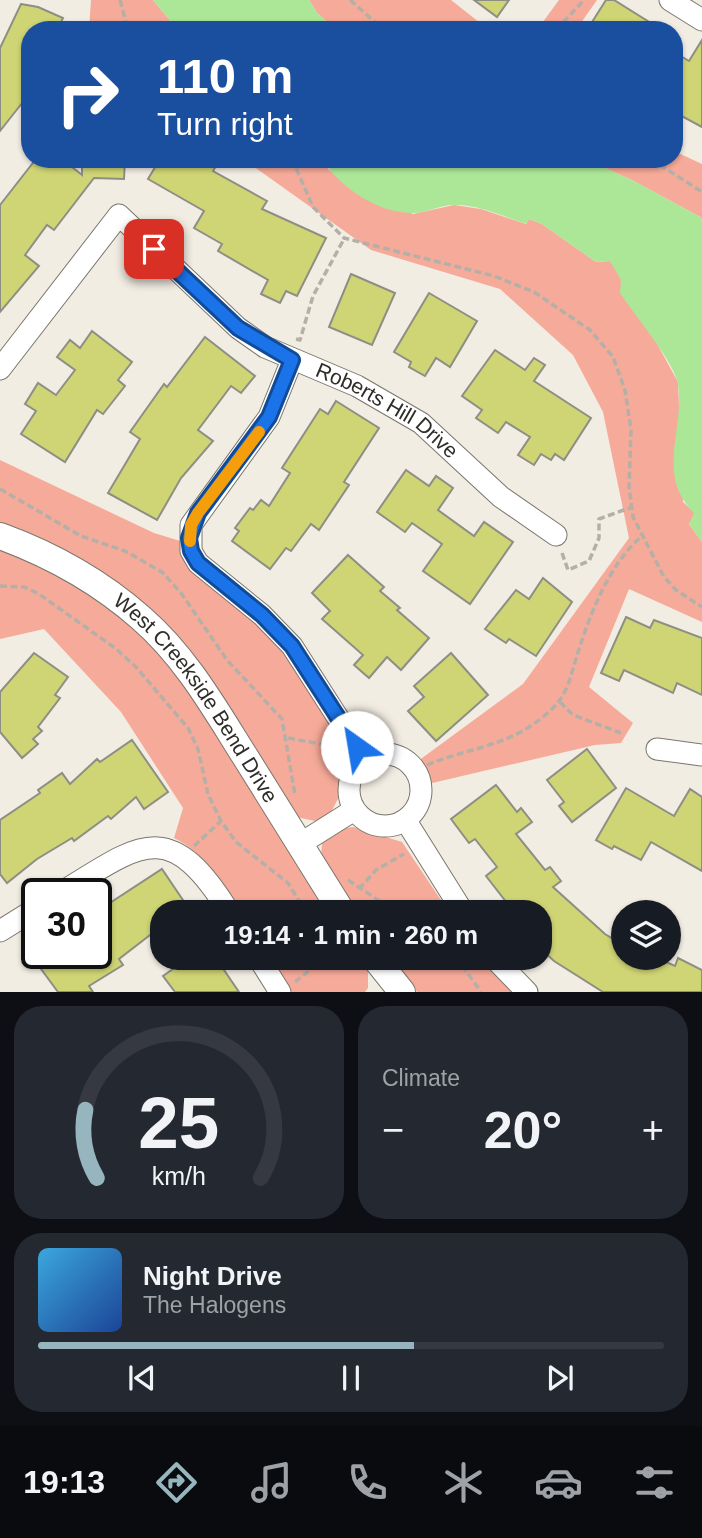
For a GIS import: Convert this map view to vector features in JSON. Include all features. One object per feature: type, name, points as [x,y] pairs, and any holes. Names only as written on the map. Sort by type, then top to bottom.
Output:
[{"type":"street","points":[[670,0],[702,20]]},
{"type":"street","name":"Roberts Hill Drive","points":[[0,369],[119,215],[238,328],[287,357],[357,386],[421,423],[501,497],[556,535]]},
{"type":"street","points":[[287,357],[269,417],[191,525],[191,551],[198,563],[262,615],[292,646],[365,760]]},
{"type":"street","name":"West Creekside Bend Drive","points":[[0,536],[53,557],[89,579],[151,628],[178,656],[206,695],[335,900]]},
{"type":"street","points":[[657,749],[702,755]]},
{"type":"street","points":[[378,754],[393,754],[406,760],[416,770],[421,783],[421,797],[416,810],[406,821],[396,826],[372,825],[354,810],[349,797],[349,782],[355,770],[365,760],[378,754]]},
{"type":"street","points":[[300,844],[354,810]]},
{"type":"street","points":[[406,821],[455,900]]},
{"type":"street","points":[[85,878],[120,856],[139,848],[157,846],[172,849],[186,858],[197,868],[220,900]]},
{"type":"street","points":[[0,931],[21,918]]},
{"type":"street","points":[[266,970],[280,992]]},
{"type":"street","points":[[382,970],[393,989]]},
{"type":"street","points":[[506,970],[527,992]]},
{"type":"path","points":[[120,0],[126,21]]},
{"type":"path","points":[[350,0],[374,21]]},
{"type":"path","points":[[564,21],[584,0]]},
{"type":"path","points":[[296,168],[313,207],[344,238],[494,276],[534,292],[590,330],[613,357],[625,390],[631,430],[632,507],[643,535],[664,577],[676,590],[702,607]]},
{"type":"path","points":[[665,168],[702,192]]},
{"type":"path","points":[[287,357],[289,337],[300,340],[313,296],[344,238]]},
{"type":"path","points":[[556,535],[568,570],[575,568],[589,561],[595,551],[599,538],[599,519],[632,507]]},
{"type":"path","points":[[427,765],[449,755],[503,742],[533,725],[560,702],[572,680],[579,648],[595,605],[627,549],[643,535]]},
{"type":"path","points":[[0,586],[24,587],[38,594],[115,648],[136,667],[188,728],[198,749],[208,794],[221,821],[236,842],[288,883],[299,900]]},
{"type":"path","points":[[560,702],[573,715],[621,733]]},
{"type":"path","points":[[186,858],[204,834],[221,821]]},
{"type":"path","points":[[359,889],[376,870],[421,845]]},
{"type":"path","points":[[344,877],[377,900]]},
{"type":"path","points":[[280,992],[309,970]]},
{"type":"path","points":[[465,970],[481,992]]},
{"type":"shaded area","points":[[91,0],[153,0],[170,21],[90,21]]},
{"type":"shaded area","points":[[153,0],[309,0],[326,21],[170,21]]},
{"type":"shaded area","points":[[309,0],[451,0],[478,21],[326,21]]},
{"type":"shaded area","points":[[559,0],[597,0],[582,21],[544,21]]},
{"type":"shaded area","points":[[683,155],[702,164],[702,218],[605,168],[683,168]]},
{"type":"shaded area","points":[[256,168],[328,168],[413,214],[454,205],[481,209],[526,224],[529,219],[542,224],[596,262],[610,261],[678,382],[683,502],[695,513],[689,524],[702,542],[702,622],[629,589],[589,687],[633,723],[621,743],[595,745],[428,784],[418,761],[523,684],[629,538],[603,412],[573,355],[500,289],[371,250]]},
{"type":"shaded area","points":[[329,168],[605,168],[702,218],[702,542],[689,524],[694,513],[682,498],[676,483],[674,452],[678,384],[662,351],[620,293],[621,280],[610,261],[596,262],[542,224],[529,219],[527,224],[463,205],[448,205],[416,213],[385,208],[349,189]]},
{"type":"shaded area","points":[[0,460],[154,533],[187,543],[288,654],[345,743],[347,756],[340,795],[330,814],[315,821],[296,817],[106,576],[63,549],[0,523]]},
{"type":"shaded area","points":[[0,546],[65,578],[115,610],[153,647],[186,687],[319,900],[232,900],[204,860],[174,838],[183,808],[121,712],[44,629],[0,639]]},
{"type":"shaded area","points":[[353,827],[402,842],[441,900],[346,900],[321,860],[322,843],[339,829]]},
{"type":"shaded area","points":[[278,970],[368,970],[368,988],[365,992],[292,992]]},
{"type":"shaded area","points":[[398,970],[492,970],[511,992],[417,992]]},
{"type":"building","points":[[474,0],[509,0],[497,17]]},
{"type":"building","points":[[606,0],[614,0],[648,21],[593,21]]},
{"type":"building","points":[[21,4],[38,7],[63,18],[62,21],[21,21],[21,104],[0,131],[0,48]]},
{"type":"building","points":[[702,40],[702,127],[683,117],[683,57],[689,61]]},
{"type":"building","points":[[29,168],[73,168],[82,175],[82,168],[125,168],[124,179],[94,178],[54,230],[47,225],[25,255],[39,266],[0,312],[0,205]]},
{"type":"building","points":[[155,168],[215,168],[213,171],[267,201],[262,209],[326,238],[297,296],[286,291],[280,303],[261,294],[268,280],[218,251],[222,244],[194,228],[204,211],[148,179]]},
{"type":"building","points":[[351,274],[395,293],[372,345],[329,327]]},
{"type":"building","points":[[429,293],[477,321],[450,367],[436,358],[425,376],[409,367],[411,362],[394,352]]},
{"type":"building","points":[[92,331],[132,362],[118,380],[125,386],[103,414],[97,410],[65,462],[21,434],[36,411],[25,404],[38,383],[56,395],[75,370],[57,357],[70,340],[80,348]]},
{"type":"building","points":[[205,337],[255,376],[241,393],[231,386],[198,430],[213,441],[181,478],[157,520],[108,493],[140,439],[130,432],[164,384],[167,387]]},
{"type":"building","points":[[495,350],[525,370],[534,358],[545,365],[534,381],[591,418],[564,460],[555,454],[551,460],[541,454],[534,465],[518,455],[530,437],[506,422],[498,433],[476,418],[482,410],[462,396]]},
{"type":"building","points":[[336,401],[379,428],[344,482],[349,485],[319,530],[311,524],[291,551],[286,548],[270,569],[232,541],[239,531],[235,528],[250,508],[253,510],[261,500],[269,506],[290,473],[282,468],[320,409],[328,414]]},
{"type":"building","points":[[406,470],[429,486],[436,476],[453,488],[438,510],[474,536],[484,522],[513,542],[470,604],[423,571],[442,544],[412,523],[405,532],[377,512]]},
{"type":"building","points":[[348,555],[384,587],[380,591],[429,638],[401,670],[387,657],[369,678],[354,665],[363,655],[322,619],[330,611],[312,593]]},
{"type":"building","points":[[543,578],[572,602],[536,656],[509,639],[506,643],[485,629],[516,590],[529,599]]},
{"type":"building","points":[[626,617],[650,628],[654,620],[702,638],[702,695],[677,683],[673,693],[624,670],[619,681],[601,673]]},
{"type":"building","points":[[34,653],[68,677],[55,695],[60,698],[38,727],[42,731],[33,739],[38,744],[22,758],[0,732],[0,692]]},
{"type":"building","points":[[451,653],[488,695],[436,741],[408,711],[424,697],[414,686]]},
{"type":"building","points":[[132,740],[168,792],[144,809],[136,797],[111,819],[108,816],[74,841],[72,838],[37,859],[7,883],[0,874],[0,820],[40,793],[38,790],[62,773],[70,784],[97,759],[100,762]]},
{"type":"building","points":[[587,749],[616,788],[572,822],[559,806],[564,802],[547,780]]},
{"type":"building","points":[[496,785],[517,812],[521,808],[532,822],[516,834],[545,870],[550,867],[561,881],[553,887],[611,938],[611,970],[681,970],[681,960],[702,970],[702,992],[603,992],[554,961],[552,900],[505,900],[486,876],[497,867],[475,839],[469,843],[451,819]]},
{"type":"building","points":[[626,788],[674,816],[690,789],[702,797],[702,871],[651,842],[641,860],[596,840]]},
{"type":"building","points":[[162,869],[183,900],[150,900],[150,935],[119,959],[123,965],[89,986],[93,992],[58,992],[41,969],[112,969],[112,902]]},
{"type":"building","points":[[172,970],[224,970],[239,992],[175,992],[163,976]]},
{"type":"slow traffic","points":[[190,541],[191,525],[198,513],[259,432]]},
{"type":"route","points":[[154,249],[238,328],[292,360],[269,417],[191,525],[191,551],[198,563],[262,615],[292,646],[357,747]]}]
